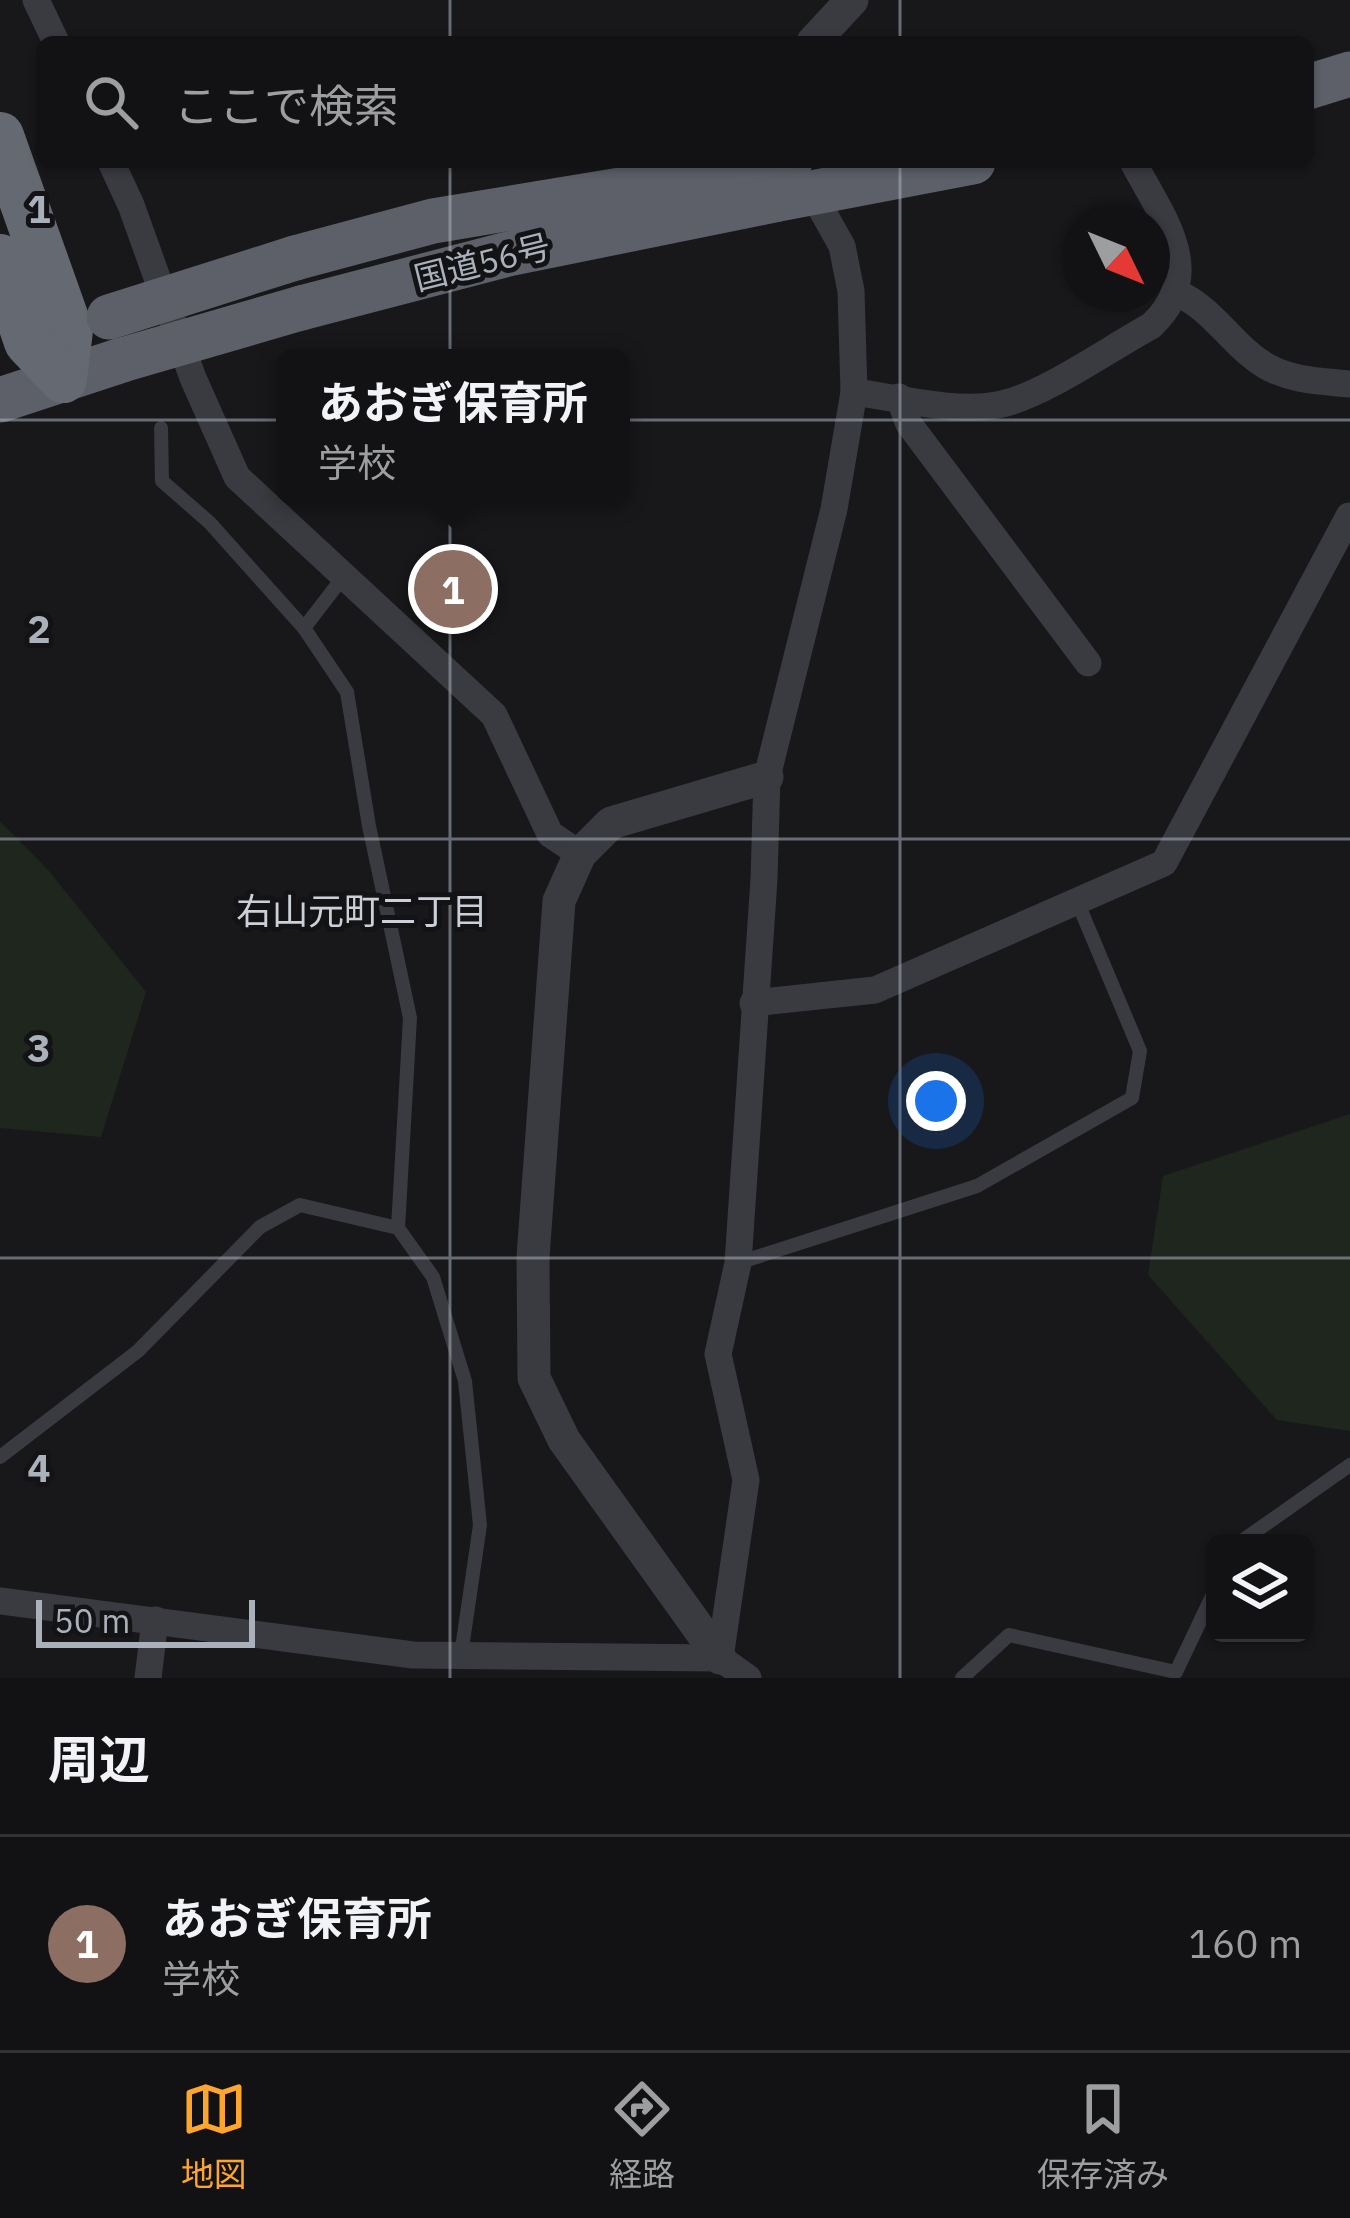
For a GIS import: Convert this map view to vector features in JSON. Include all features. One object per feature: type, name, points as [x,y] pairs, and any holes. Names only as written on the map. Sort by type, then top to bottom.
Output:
[{"type":"highway","points":[[1314,55],[1350,47]]},
{"type":"highway","points":[[1314,85],[1350,74]]},
{"type":"highway","points":[[0,136],[66,340],[63,379],[0,400]]},
{"type":"highway","name":"国道56号","points":[[66,340],[296,258],[433,221],[922,168]]},
{"type":"highway","name":"国道56号","points":[[66,340],[301,308],[784,184]]},
{"type":"highway","points":[[0,258],[66,340]]},
{"type":"street","points":[[36,0],[53,36]]},
{"type":"street","points":[[818,36],[852,0]]},
{"type":"street","points":[[114,168],[193,378],[237,477],[494,715],[550,834],[580,854]]},
{"type":"street","points":[[854,392],[965,406],[1013,400],[1151,326],[1166,313],[1177,293],[1179,250],[1136,168]]},
{"type":"street","points":[[720,1658],[746,1480],[718,1354],[738,1263],[767,777],[834,508],[854,392],[851,291],[842,246],[784,184]]},
{"type":"street","points":[[1177,293],[1197,301],[1263,364],[1295,378],[1350,383]]},
{"type":"street","points":[[898,397],[909,424],[1088,663]]},
{"type":"street","points":[[753,1004],[875,990],[1164,863],[1349,516]]},
{"type":"street","points":[[748,1678],[720,1658],[565,1440],[534,1378],[533,1257],[559,901],[580,854],[611,823],[767,777]]},
{"type":"street","points":[[0,1600],[155,1620],[411,1666],[461,1655],[680,1668],[720,1658]]},
{"type":"street","points":[[148,1678],[155,1620]]},
{"type":"lane","points":[[161,428],[162,482],[210,524],[304,628],[347,692],[369,826],[410,1018],[398,1228],[433,1277],[465,1382],[479,1525],[461,1655]]},
{"type":"lane","points":[[304,628],[344,576]]},
{"type":"lane","points":[[738,1263],[977,1186],[1132,1098],[1140,1051],[1077,901]]},
{"type":"lane","points":[[0,1457],[138,1351],[260,1227],[300,1204],[398,1228]]},
{"type":"lane","points":[[1253,1534],[1350,1465]]},
{"type":"lane","points":[[962,1678],[1009,1635],[1176,1672],[1206,1609]]},
{"type":"shaded area","points":[[0,821],[49,871],[146,992],[101,1137],[0,1128]]},
{"type":"shaded area","points":[[1350,1114],[1350,1431],[1277,1420],[1148,1275],[1163,1176]]},
{"type":"place","name":"あおぎ保育所","points":[[453,589]]},
{"type":"district","name":"右山元町二丁目","points":[[362,911]]}]
